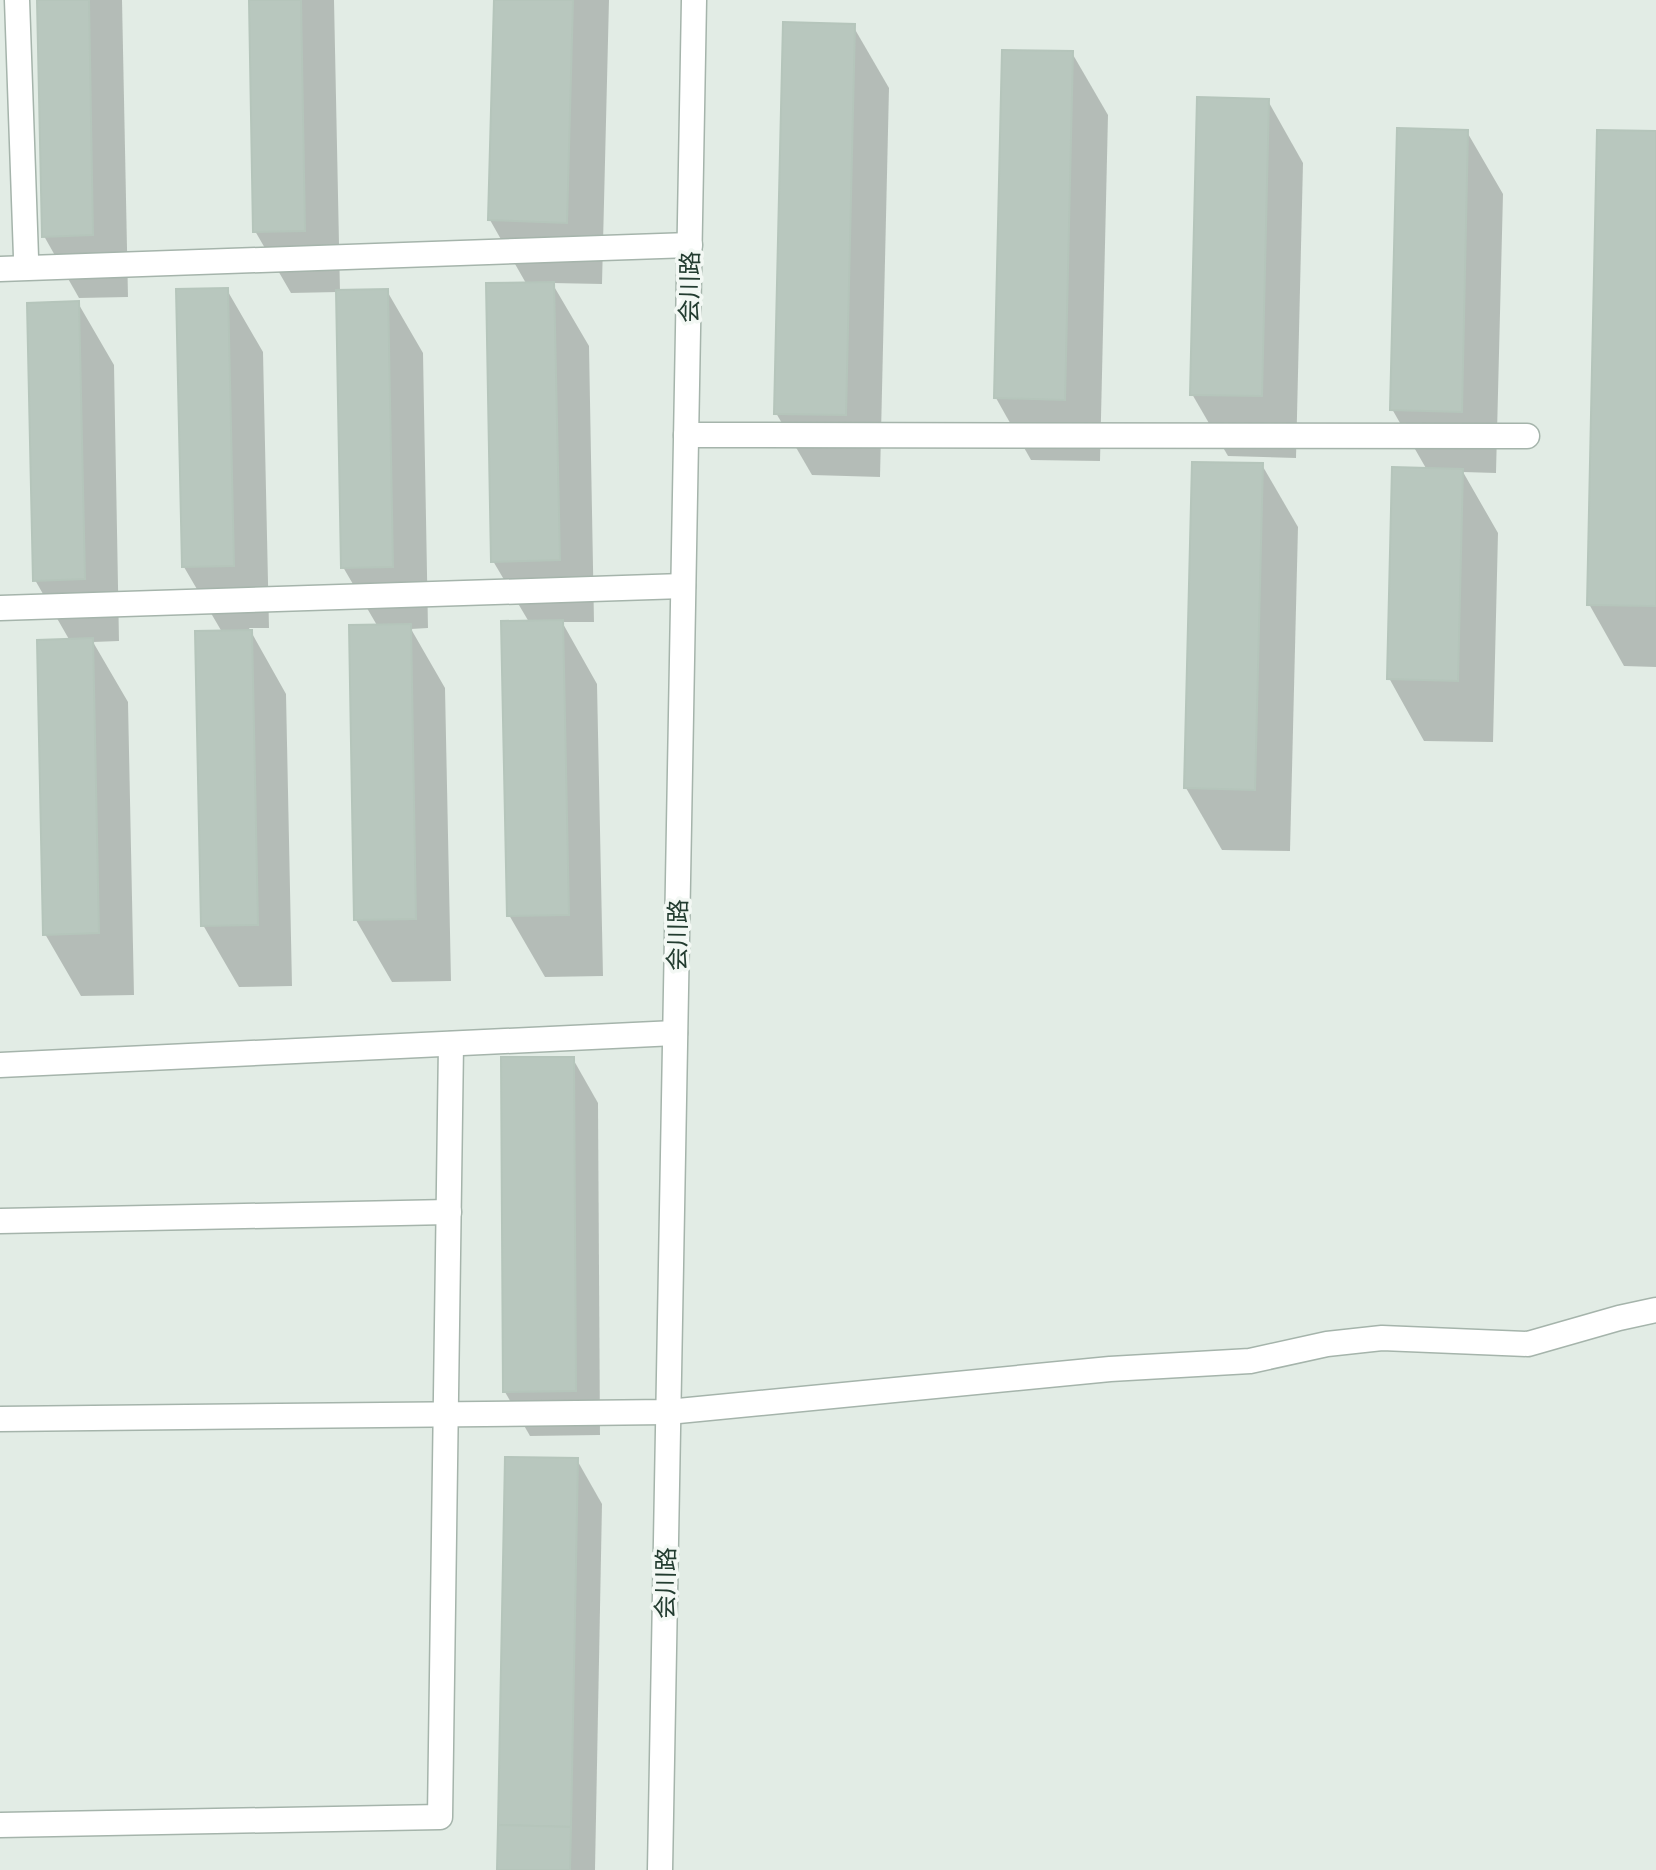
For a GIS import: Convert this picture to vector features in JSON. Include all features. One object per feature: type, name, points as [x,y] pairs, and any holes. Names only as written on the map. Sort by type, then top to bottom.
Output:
[{"type":"street","points":[[17,0],[26,257]]},
{"type":"street","name":"会川路","points":[[660,1870],[694,0]]},
{"type":"street","points":[[0,269],[690,245]]},
{"type":"street","points":[[686,435],[1527,436]]},
{"type":"street","points":[[0,608],[683,586]]},
{"type":"street","points":[[0,1065],[675,1033]]},
{"type":"street","points":[[0,1825],[440,1817],[451,1044]]},
{"type":"street","points":[[0,1221],[449,1212]]},
{"type":"street","points":[[0,1419],[668,1412],[1110,1369],[1250,1361],[1327,1344],[1382,1338],[1528,1344],[1656,1310]]},
{"type":"building","points":[[37,0],[89,0],[93,235],[42,237]]},
{"type":"building","points":[[249,0],[301,0],[305,231],[253,232]]},
{"type":"building","points":[[494,0],[573,0],[567,223],[488,220]]},
{"type":"building","points":[[783,22],[855,24],[846,415],[774,414]]},
{"type":"building","points":[[1002,50],[1073,51],[1065,400],[994,398]]},
{"type":"building","points":[[1197,97],[1269,99],[1262,396],[1190,395]]},
{"type":"building","points":[[1397,128],[1468,130],[1462,412],[1390,410]]},
{"type":"building","points":[[1597,130],[1656,131],[1656,606],[1587,605]]},
{"type":"building","points":[[554,282],[560,560],[491,562],[486,283]]},
{"type":"building","points":[[228,288],[234,566],[182,567],[176,289]]},
{"type":"building","points":[[388,289],[393,567],[341,568],[336,290]]},
{"type":"building","points":[[79,301],[85,579],[33,581],[27,303]]},
{"type":"building","points":[[1192,462],[1263,463],[1255,790],[1184,788]]},
{"type":"building","points":[[1392,467],[1463,469],[1458,681],[1387,679]]},
{"type":"building","points":[[563,620],[569,915],[507,916],[501,621]]},
{"type":"building","points":[[411,624],[416,919],[354,920],[349,625]]},
{"type":"building","points":[[252,630],[258,925],[201,926],[195,631]]},
{"type":"building","points":[[93,638],[99,933],[43,935],[37,640]]},
{"type":"building","points":[[501,1057],[574,1057],[576,1391],[503,1392]]},
{"type":"building","points":[[505,1457],[578,1458],[571,1827],[498,1825]]},
{"type":"building","points":[[498,1825],[571,1827],[570,1870],[497,1870]]}]
